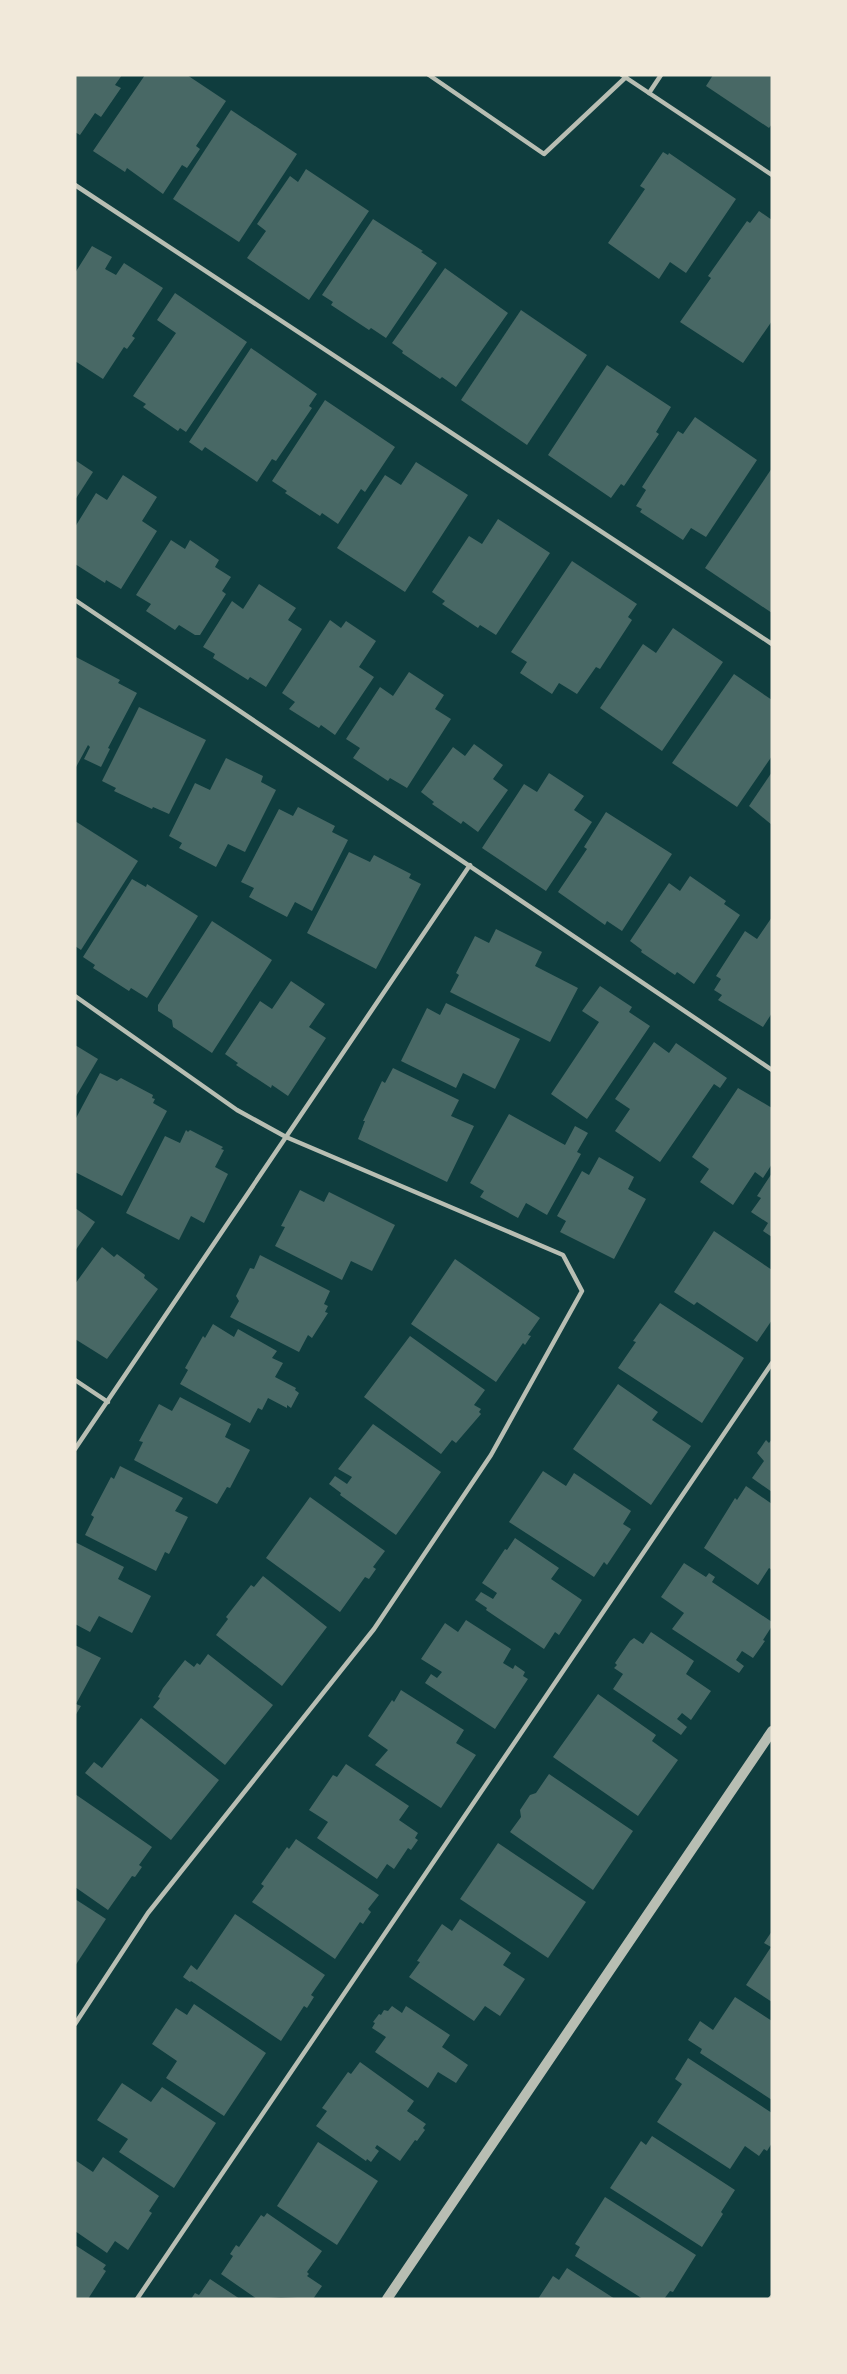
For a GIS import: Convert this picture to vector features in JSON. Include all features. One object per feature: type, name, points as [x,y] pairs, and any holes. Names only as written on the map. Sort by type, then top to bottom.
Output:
[{"type":"street","points":[[387,2299],[772,1731]]},
{"type":"lane","points":[[429,75],[544,154],[624,76],[772,175]]},
{"type":"lane","points":[[650,93],[661,75]]},
{"type":"lane","points":[[75,184],[772,644]]},
{"type":"lane","points":[[75,600],[772,1070]]},
{"type":"lane","points":[[75,1449],[470,865]]},
{"type":"lane","points":[[75,996],[237,1110],[286,1137],[563,1255],[582,1291],[491,1455],[374,1629],[148,1913],[75,2024]]},
{"type":"lane","points":[[137,2299],[772,1363]]},
{"type":"lane","points":[[75,1380],[108,1402]]},
{"type":"building","points":[[75,75],[122,75],[115,85],[121,88],[101,117],[95,113],[80,135],[75,132]]},
{"type":"building","points":[[145,75],[187,75],[226,101],[196,146],[200,149],[187,168],[182,165],[163,194],[127,168],[125,172],[93,151]]},
{"type":"building","points":[[713,75],[772,75],[772,124],[769,128],[706,86]]},
{"type":"building","points":[[231,110],[297,154],[239,242],[173,199]]},
{"type":"building","points":[[663,152],[668,155],[669,153],[736,199],[686,273],[670,262],[659,279],[608,243],[645,189],[640,186]]},
{"type":"building","points":[[306,169],[369,211],[309,300],[247,258],[266,231],[257,224],[290,176],[298,182]]},
{"type":"building","points":[[759,211],[772,220],[772,321],[743,363],[680,322],[711,278],[708,276],[747,221],[750,223]]},
{"type":"building","points":[[373,219],[423,251],[421,252],[437,263],[386,338],[371,328],[369,330],[331,305],[333,302],[322,295]]},
{"type":"building","points":[[92,246],[112,257],[105,269],[116,275],[124,263],[163,288],[132,336],[135,338],[127,349],[124,347],[103,379],[75,361],[75,273]]},
{"type":"building","points":[[445,268],[508,313],[456,387],[402,353],[403,351],[392,343]]},
{"type":"building","points":[[175,293],[247,342],[186,432],[180,428],[178,431],[143,407],[146,404],[133,396],[176,333],[157,320]]},
{"type":"building","points":[[521,310],[587,355],[527,445],[461,400]]},
{"type":"building","points":[[251,348],[317,394],[309,406],[312,408],[276,461],[272,459],[257,482],[205,447],[202,451],[189,442]]},
{"type":"building","points":[[607,365],[671,407],[656,432],[659,434],[624,486],[621,484],[611,498],[548,455]]},
{"type":"building","points":[[325,400],[395,447],[365,492],[361,489],[338,524],[322,513],[320,516],[285,493],[287,491],[272,481]]},
{"type":"building","points":[[695,417],[757,460],[706,537],[691,528],[683,540],[640,512],[642,509],[636,506],[646,490],[642,487],[678,431],[683,434]]},
{"type":"building","points":[[75,460],[93,472],[75,500]]},
{"type":"building","points":[[416,462],[468,495],[405,592],[337,548],[385,475],[401,485]]},
{"type":"building","points":[[772,468],[772,613],[705,568]]},
{"type":"building","points":[[123,475],[157,497],[142,521],[157,531],[121,589],[106,580],[105,583],[75,564],[75,527],[96,493],[107,500]]},
{"type":"building","points":[[498,519],[550,553],[496,635],[480,625],[478,628],[442,604],[445,601],[432,592],[469,536],[482,544]]},
{"type":"building","points":[[171,540],[185,549],[190,540],[219,560],[215,567],[231,577],[222,591],[226,594],[200,635],[195,635],[179,625],[175,630],[146,611],[151,604],[136,595]]},
{"type":"building","points":[[572,561],[637,604],[628,617],[632,620],[600,669],[596,667],[577,694],[559,683],[552,694],[520,673],[527,662],[511,652]]},
{"type":"building","points":[[259,584],[296,608],[288,620],[302,629],[266,687],[250,677],[248,680],[213,658],[215,654],[203,647],[232,601],[243,609]]},
{"type":"building","points":[[330,620],[341,628],[346,621],[376,641],[359,667],[374,677],[335,735],[321,725],[319,728],[289,709],[295,702],[282,693]]},
{"type":"building","points":[[673,628],[723,662],[662,751],[600,708],[643,644],[656,653]]},
{"type":"building","points":[[76,657],[120,680],[118,683],[137,693],[108,748],[110,749],[101,767],[84,759],[90,747],[88,745],[75,769]]},
{"type":"building","points":[[409,672],[444,695],[435,709],[451,719],[407,788],[390,778],[388,781],[353,758],[360,748],[346,739],[380,687],[393,696]]},
{"type":"building","points":[[734,674],[772,700],[772,756],[737,807],[672,763]]},
{"type":"building","points":[[139,707],[206,740],[169,814],[153,807],[152,809],[114,791],[116,788],[102,781]]},
{"type":"building","points":[[474,744],[503,765],[493,779],[508,790],[478,832],[463,821],[461,824],[432,804],[434,802],[421,792],[453,747],[465,756]]},
{"type":"building","points":[[226,758],[263,776],[261,782],[276,790],[245,852],[228,844],[216,867],[179,848],[182,843],[169,836],[195,783],[210,790]]},
{"type":"building","points":[[772,772],[772,825],[749,806]]},
{"type":"building","points":[[549,773],[584,796],[574,810],[592,822],[546,891],[482,848],[524,784],[537,792]]},
{"type":"building","points":[[298,807],[335,826],[332,832],[348,840],[312,911],[295,902],[287,917],[249,897],[254,888],[241,882],[279,809],[293,816]]},
{"type":"building","points":[[606,812],[672,854],[622,931],[607,921],[605,925],[558,892],[587,849],[584,847]]},
{"type":"building","points":[[75,821],[138,861],[81,950],[75,946]]},
{"type":"building","points":[[349,852],[370,862],[374,855],[411,874],[409,878],[421,884],[376,969],[307,933]]},
{"type":"building","points":[[690,876],[726,901],[724,904],[740,915],[694,984],[677,972],[675,975],[641,952],[642,950],[630,941],[669,883],[680,891]]},
{"type":"building","points":[[132,879],[146,887],[147,884],[198,916],[147,998],[131,988],[129,991],[93,968],[95,965],[83,957]]},
{"type":"building","points":[[772,917],[772,1013],[763,1027],[718,1000],[722,995],[714,990],[721,979],[716,976],[745,931],[757,939]]},
{"type":"building","points":[[212,921],[272,960],[212,1053],[173,1027],[172,1020],[158,1011],[158,1005]]},
{"type":"building","points":[[496,929],[542,952],[535,966],[578,988],[550,1042],[450,992],[459,975],[456,973],[475,936],[489,943]]},
{"type":"building","points":[[291,981],[325,1004],[309,1027],[326,1038],[288,1096],[272,1085],[271,1088],[236,1065],[238,1063],[225,1054],[260,1001],[272,1009]]},
{"type":"building","points":[[600,986],[632,1007],[629,1012],[650,1026],[587,1119],[551,1094],[599,1022],[582,1011]]},
{"type":"building","points":[[446,1003],[520,1039],[495,1089],[463,1073],[456,1088],[401,1061],[427,1008],[440,1015]]},
{"type":"building","points":[[654,1042],[669,1053],[676,1043],[727,1078],[720,1088],[714,1084],[660,1162],[615,1131],[630,1109],[615,1099]]},
{"type":"building","points":[[75,1045],[98,1059],[75,1098]]},
{"type":"building","points":[[393,1068],[459,1100],[451,1116],[474,1126],[447,1182],[358,1139],[365,1121],[363,1121],[382,1081],[385,1083]]},
{"type":"building","points":[[100,1073],[117,1081],[121,1078],[153,1095],[152,1098],[155,1099],[153,1103],[167,1111],[122,1196],[75,1172],[75,1120]]},
{"type":"building","points":[[738,1088],[772,1108],[772,1164],[763,1178],[755,1172],[733,1205],[700,1182],[709,1169],[692,1157]]},
{"type":"building","points":[[509,1114],[565,1145],[575,1126],[588,1133],[577,1152],[581,1154],[547,1215],[526,1203],[518,1218],[480,1197],[484,1191],[470,1183]]},
{"type":"building","points":[[186,1130],[223,1147],[221,1149],[224,1150],[215,1167],[228,1174],[204,1223],[191,1216],[179,1240],[126,1213],[165,1136],[180,1143]]},
{"type":"building","points":[[599,1157],[634,1177],[628,1189],[646,1199],[614,1259],[560,1232],[566,1221],[557,1216],[582,1171],[589,1175]]},
{"type":"building","points":[[772,1173],[772,1237],[763,1231],[768,1223],[751,1212],[761,1198],[757,1196]]},
{"type":"building","points":[[300,1190],[324,1202],[329,1192],[395,1225],[372,1271],[351,1261],[342,1280],[275,1246],[285,1227],[281,1226]]},
{"type":"building","points":[[75,1208],[95,1222],[75,1251]]},
{"type":"building","points":[[714,1231],[772,1270],[772,1320],[757,1342],[697,1302],[694,1305],[674,1292]]},
{"type":"building","points":[[102,1247],[114,1257],[117,1254],[145,1275],[144,1278],[158,1289],[107,1359],[75,1339],[75,1284]]},
{"type":"building","points":[[260,1255],[330,1291],[324,1304],[328,1306],[325,1312],[328,1313],[312,1338],[308,1335],[299,1352],[230,1317],[239,1301],[236,1296],[250,1268],[254,1269]]},
{"type":"building","points":[[455,1259],[540,1318],[528,1335],[531,1336],[525,1345],[523,1343],[496,1382],[411,1324]]},
{"type":"building","points":[[660,1303],[744,1358],[702,1423],[618,1368],[636,1342],[633,1341]]},
{"type":"building","points":[[213,1324],[234,1337],[238,1329],[277,1351],[272,1358],[283,1363],[275,1377],[296,1388],[295,1390],[299,1393],[291,1408],[268,1398],[262,1410],[258,1408],[250,1423],[180,1384],[188,1370],[185,1368],[203,1336],[205,1338]]},
{"type":"building","points":[[410,1336],[485,1390],[474,1405],[481,1409],[479,1412],[481,1414],[456,1443],[452,1440],[441,1454],[364,1397]]},
{"type":"building","points":[[618,1384],[658,1412],[652,1420],[691,1446],[651,1505],[573,1449]]},
{"type":"building","points":[[180,1397],[231,1424],[225,1437],[250,1450],[230,1488],[227,1487],[217,1504],[134,1460],[143,1442],[139,1441],[159,1404],[172,1411]]},
{"type":"building","points":[[373,1424],[441,1472],[396,1535],[340,1495],[341,1493],[329,1484],[335,1476],[347,1484],[352,1477],[338,1469]]},
{"type":"building","points":[[772,1439],[772,1492],[752,1478],[764,1461],[757,1453],[766,1440],[769,1443]]},
{"type":"building","points":[[120,1466],[183,1498],[175,1511],[188,1517],[169,1554],[165,1552],[156,1571],[85,1535],[94,1517],[91,1515],[111,1477],[114,1479]]},
{"type":"building","points":[[543,1471],[566,1486],[574,1473],[631,1511],[623,1524],[631,1529],[607,1565],[604,1562],[594,1577],[509,1522]]},
{"type":"building","points":[[746,1486],[772,1504],[772,1570],[769,1568],[758,1585],[704,1548],[735,1498],[737,1500]]},
{"type":"building","points":[[310,1497],[385,1551],[373,1567],[376,1569],[369,1579],[365,1577],[340,1612],[266,1558]]},
{"type":"building","points":[[515,1538],[559,1568],[551,1579],[582,1600],[559,1635],[555,1632],[544,1649],[475,1600],[481,1592],[493,1599],[497,1593],[482,1583]]},
{"type":"building","points":[[75,1542],[124,1567],[118,1579],[151,1596],[132,1633],[99,1616],[90,1632],[75,1624]]},
{"type":"building","points":[[684,1563],[706,1577],[709,1573],[715,1577],[712,1582],[772,1622],[763,1640],[765,1641],[753,1658],[742,1651],[736,1660],[744,1666],[739,1673],[672,1629],[684,1613],[661,1597]]},
{"type":"building","points":[[263,1576],[327,1627],[282,1686],[216,1635],[228,1619],[226,1617],[251,1585],[254,1587]]},
{"type":"building","points":[[466,1620],[511,1649],[503,1663],[513,1669],[515,1665],[525,1672],[523,1676],[528,1679],[495,1729],[425,1683],[431,1674],[437,1678],[442,1672],[421,1659],[445,1623],[458,1632]]},
{"type":"building","points":[[651,1632],[694,1661],[686,1674],[711,1691],[691,1720],[682,1713],[677,1719],[687,1727],[681,1735],[613,1689],[623,1674],[614,1668],[617,1665],[615,1663],[630,1641],[634,1638],[643,1644]]},
{"type":"building","points":[[75,1645],[101,1658],[76,1704],[81,1706],[75,1716]]},
{"type":"building","points":[[208,1654],[273,1705],[225,1765],[153,1707],[160,1698],[158,1697],[163,1688],[185,1660],[194,1667],[197,1663],[200,1665]]},
{"type":"building","points":[[401,1690],[464,1730],[456,1743],[476,1755],[441,1808],[375,1765],[388,1750],[368,1736]]},
{"type":"building","points":[[598,1694],[656,1735],[652,1741],[678,1760],[638,1816],[553,1757]]},
{"type":"building","points":[[141,1718],[219,1780],[171,1840],[85,1773],[94,1762],[102,1768]]},
{"type":"building","points":[[346,1764],[409,1806],[399,1820],[418,1833],[415,1838],[418,1840],[411,1850],[408,1848],[394,1869],[387,1864],[377,1879],[317,1838],[328,1822],[309,1810],[333,1775],[337,1777]]},
{"type":"building","points":[[549,1774],[633,1831],[593,1890],[510,1832],[521,1817],[520,1810],[530,1795],[536,1793]]},
{"type":"building","points":[[75,1794],[152,1847],[139,1865],[142,1867],[135,1877],[132,1876],[108,1910],[75,1887]]},
{"type":"building","points":[[296,1839],[379,1895],[368,1909],[371,1912],[363,1924],[360,1922],[335,1959],[252,1902],[264,1886],[261,1884],[287,1847],[289,1849]]},
{"type":"building","points":[[498,1843],[586,1902],[548,1958],[460,1899]]},
{"type":"building","points":[[75,1899],[106,1919],[75,1966]]},
{"type":"building","points":[[235,1914],[325,1975],[311,1995],[314,1997],[307,2008],[304,2006],[281,2041],[183,1977],[191,1965],[197,1970]]},
{"type":"building","points":[[460,1919],[511,1953],[503,1965],[525,1979],[500,2016],[485,2006],[474,2021],[409,1977],[442,1924],[452,1931]]},
{"type":"building","points":[[772,1931],[772,2002],[746,1985],[771,1947],[764,1943]]},
{"type":"building","points":[[735,1997],[772,2021],[772,2100],[700,2053],[702,2049],[688,2040],[700,2021],[713,2030]]},
{"type":"building","points":[[194,2004],[266,2053],[224,2116],[166,2078],[177,2061],[152,2044],[176,2008],[187,2015]]},
{"type":"building","points":[[392,2006],[402,2013],[406,2006],[450,2035],[442,2047],[468,2065],[456,2083],[438,2072],[428,2088],[375,2052],[386,2037],[372,2028],[375,2023],[373,2022],[379,2014],[381,2015],[384,2010],[388,2011]]},
{"type":"building","points":[[688,2058],[772,2113],[772,2143],[767,2151],[764,2149],[759,2156],[745,2146],[730,2169],[657,2122],[682,2084],[675,2079]]},
{"type":"building","points":[[360,2062],[414,2101],[407,2111],[426,2124],[423,2128],[425,2130],[400,2161],[377,2145],[375,2148],[379,2151],[371,2162],[367,2159],[366,2161],[316,2126],[327,2111],[322,2108],[348,2072],[351,2074]]},
{"type":"building","points":[[122,2083],[151,2102],[162,2087],[216,2123],[174,2188],[119,2152],[128,2139],[97,2120]]},
{"type":"building","points":[[652,2136],[735,2190],[702,2247],[610,2188],[641,2141],[646,2145]]},
{"type":"building","points":[[318,2142],[378,2181],[337,2245],[277,2206]]},
{"type":"building","points":[[103,2157],[159,2196],[149,2211],[152,2213],[128,2250],[115,2241],[107,2253],[75,2231],[75,2160],[93,2172]]},
{"type":"building","points":[[605,2197],[696,2255],[673,2292],[670,2291],[664,2299],[643,2299],[575,2256],[580,2247],[575,2244]]},
{"type":"building","points":[[267,2213],[322,2251],[307,2272],[309,2274],[307,2276],[322,2286],[313,2299],[281,2297],[257,2299],[221,2274],[233,2256],[230,2254],[236,2245],[239,2247],[261,2215],[264,2217]]},
{"type":"building","points":[[75,2245],[106,2265],[103,2269],[106,2271],[88,2299],[75,2299]]},
{"type":"building","points":[[567,2268],[615,2299],[538,2299],[553,2276],[559,2280]]},
{"type":"building","points":[[210,2279],[240,2299],[191,2299],[195,2293],[199,2295]]}]
